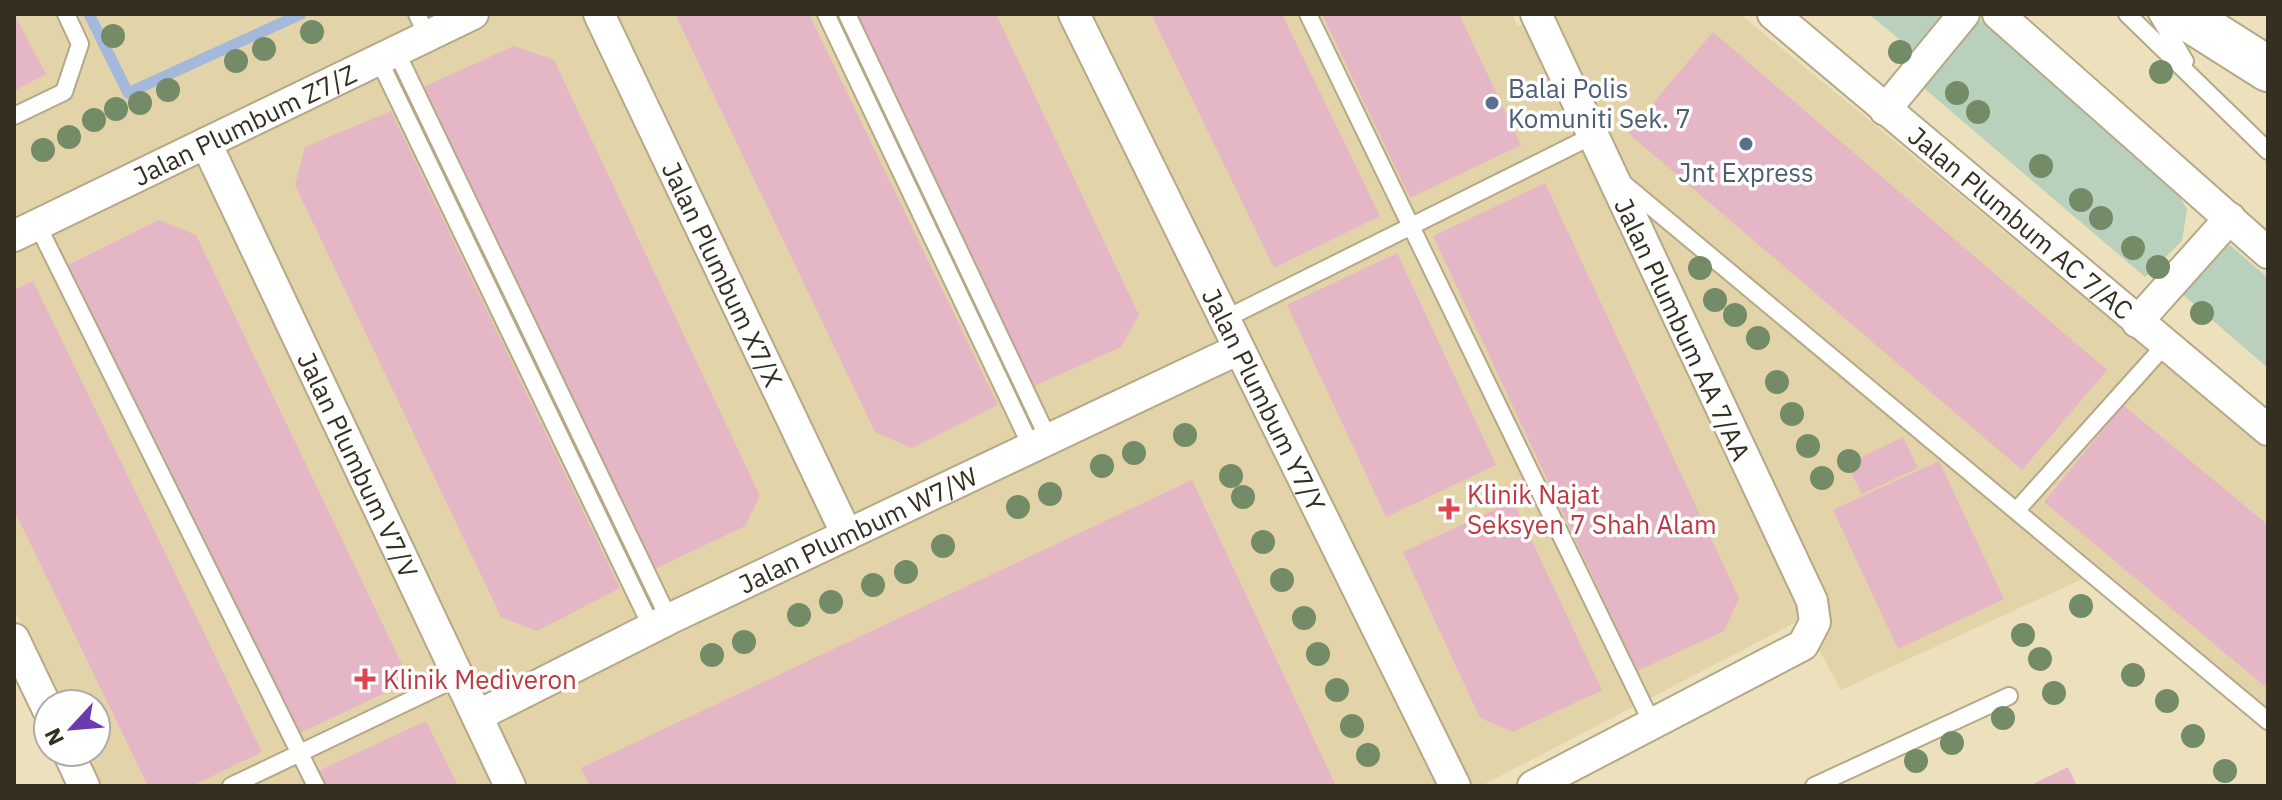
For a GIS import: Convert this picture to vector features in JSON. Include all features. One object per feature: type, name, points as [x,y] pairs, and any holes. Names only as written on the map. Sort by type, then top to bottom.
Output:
[{"type":"highway","points":[[2181,14],[2268,69]]},
{"type":"street","name":"Jalan Plumbum Z7/Z","points":[[26,230],[387,56],[422,25],[473,14]]},
{"type":"street","name":"Jalan Plumbum X7/X","points":[[599,14],[847,535]]},
{"type":"street","name":"Jalan Plumbum Y7/Y","points":[[1074,14],[1455,786]]},
{"type":"street","name":"Jalan Plumbum AA 7/AA","points":[[1536,14],[1812,601],[1815,622],[1803,645],[1653,725]]},
{"type":"street","name":"Jalan Plumbum AC 7/AC","points":[[1773,14],[2268,430]]},
{"type":"street","points":[[1885,110],[1964,14]]},
{"type":"street","points":[[1998,14],[2268,253]]},
{"type":"street","name":"Jalan Plumbum V7/V","points":[[206,143],[510,786]]},
{"type":"street","points":[[2137,322],[2230,218]]},
{"type":"street","name":"Jalan Plumbum W7/W","points":[[477,716],[660,623],[1239,349]]},
{"type":"street","points":[[14,639],[37,688]]},
{"type":"street","points":[[1533,786],[1653,725]]},
{"type":"lane","points":[[14,116],[64,92],[80,44],[66,14]]},
{"type":"lane","points":[[826,14],[1041,444]]},
{"type":"lane","points":[[847,14],[1041,444]]},
{"type":"lane","points":[[1308,14],[1653,725]]},
{"type":"lane","points":[[2127,14],[2268,151]]},
{"type":"lane","points":[[2157,14],[2196,80]]},
{"type":"lane","points":[[387,56],[660,623]]},
{"type":"lane","points":[[1225,319],[1592,136]]},
{"type":"lane","points":[[1608,171],[2268,721]]},
{"type":"lane","points":[[26,230],[316,786]]},
{"type":"lane","points":[[2016,511],[2165,345]]},
{"type":"lane","points":[[231,786],[459,677]]},
{"type":"lane","points":[[1814,786],[2009,696]]},
{"type":"shaded area","points":[[14,14],[1512,14],[1518,27],[1546,14],[1740,14],[2268,449],[2268,710],[2102,570],[1841,690],[1802,619],[1481,786],[99,786],[91,768],[112,768],[112,688],[52,688],[14,609]]},
{"type":"green space","points":[[1869,14],[1947,14],[1917,54]]},
{"type":"green space","points":[[1981,20],[2170,181],[2187,209],[2182,241],[2145,277],[1918,83]]},
{"type":"green space","points":[[2229,244],[2268,278],[2268,368],[2182,294]]},
{"type":"building","points":[[14,14],[46,74],[14,91]]},
{"type":"building","points":[[675,14],[809,14],[998,405],[912,448],[875,432]]},
{"type":"building","points":[[856,14],[996,14],[1139,315],[1121,347],[1034,386]]},
{"type":"building","points":[[1151,14],[1282,14],[1380,216],[1274,268]]},
{"type":"building","points":[[1322,14],[1459,14],[1521,145],[1410,198]]},
{"type":"building","points":[[1713,32],[2107,370],[2022,470],[1628,133]]},
{"type":"building","points":[[514,46],[554,60],[760,496],[745,526],[655,569],[423,87]]},
{"type":"building","points":[[391,111],[620,588],[537,631],[501,617],[295,185],[305,147]]},
{"type":"building","points":[[1545,183],[1739,598],[1724,631],[1637,671],[1433,236]]},
{"type":"building","points":[[159,220],[196,235],[410,681],[294,736],[66,266]]},
{"type":"building","points":[[1397,253],[1496,465],[1386,517],[1287,305]]},
{"type":"building","points":[[33,281],[262,752],[192,786],[148,786],[112,712],[112,688],[100,688],[14,510],[14,290]]},
{"type":"building","points":[[2123,405],[2268,525],[2268,689],[2044,502]]},
{"type":"building","points":[[1903,437],[1918,468],[1862,494],[1847,464]]},
{"type":"building","points":[[1939,461],[2004,599],[1898,649],[1833,510]]},
{"type":"building","points":[[1192,480],[1336,786],[590,786],[581,768]]},
{"type":"building","points":[[1513,501],[1602,690],[1513,732],[1480,718],[1403,552]]},
{"type":"building","points":[[426,721],[458,786],[320,786],[314,773]]},
{"type":"building","points":[[2068,767],[2077,786],[2029,786]]},
{"type":"waterway","points":[[89,14],[128,93],[301,14]]},
{"type":"place","name":"Balai Polis Komuniti Sek. 7","points":[[1492,103]]},
{"type":"place","name":"Jnt Express","points":[[1746,144]]},
{"type":"place","name":"Klinik Najat Seksyen 7 Shah Alam","points":[[1449,509]]},
{"type":"place","name":"Klinik Mediveron","points":[[365,679]]}]
